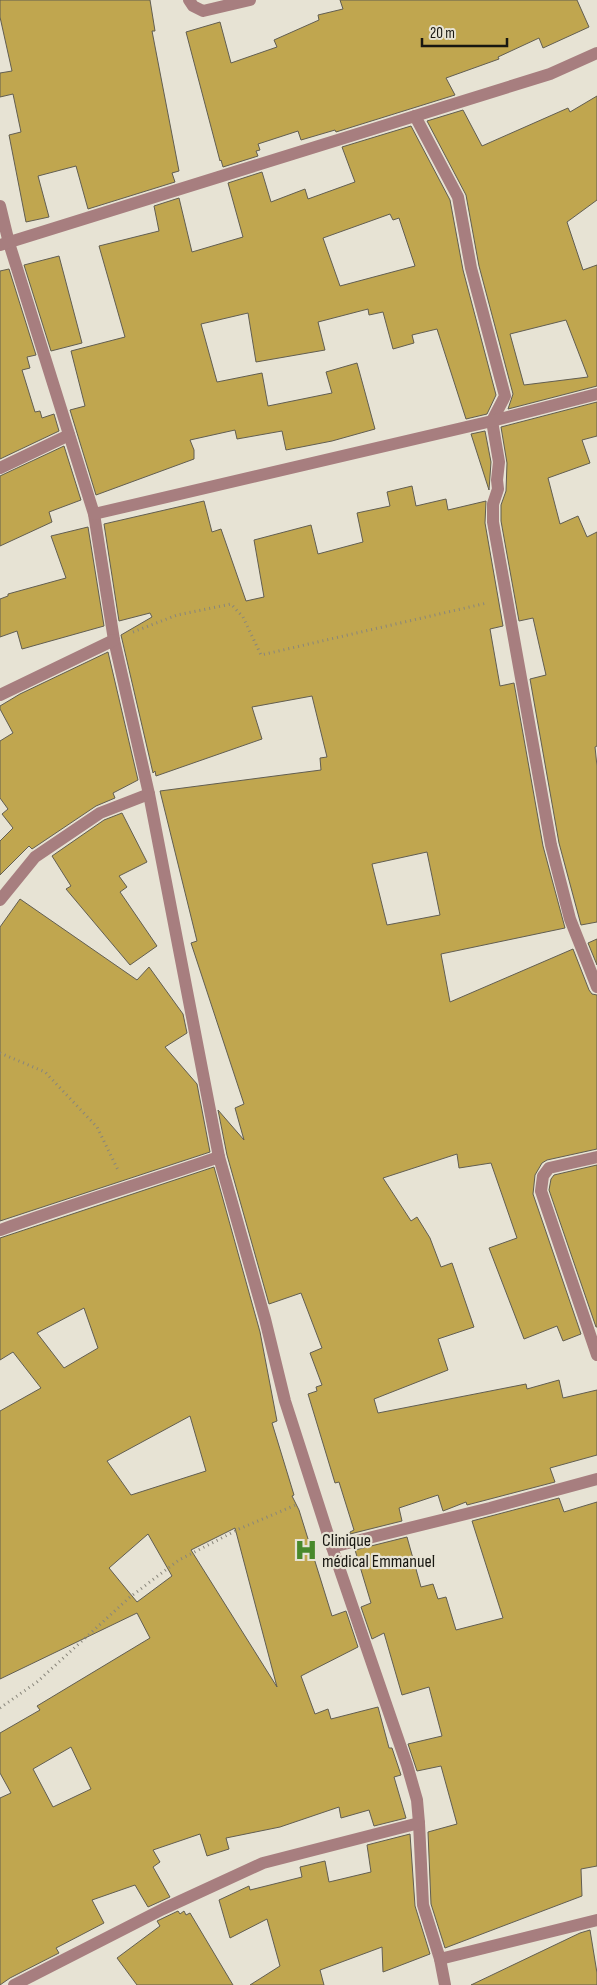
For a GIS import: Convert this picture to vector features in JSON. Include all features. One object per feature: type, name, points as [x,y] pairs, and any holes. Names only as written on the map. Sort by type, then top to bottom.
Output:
[{"type":"street","points":[[190,0],[193,6],[204,11],[250,0]]},
{"type":"street","points":[[5,244],[550,74],[597,53]]},
{"type":"street","points":[[415,116],[458,197],[472,268],[506,396],[492,421],[499,462],[498,489],[492,512],[551,845],[570,919],[597,987]]},
{"type":"street","points":[[0,206],[5,244],[94,514],[114,640],[149,794],[219,1157],[266,1319],[285,1401],[417,1800],[423,1905],[440,1959],[445,1985]]},
{"type":"street","points":[[94,514],[492,421],[597,394]]},
{"type":"street","points":[[0,468],[69,435]]},
{"type":"street","points":[[0,696],[114,640]]},
{"type":"street","points":[[0,900],[35,858],[100,814],[149,794]]},
{"type":"street","points":[[0,1230],[78,1202],[127,1188],[219,1157]]},
{"type":"street","points":[[597,1157],[549,1168],[543,1176],[541,1191],[597,1355]]},
{"type":"street","points":[[332,1547],[597,1479]]},
{"type":"street","points":[[14,1985],[163,1909],[263,1863],[419,1823]]},
{"type":"street","points":[[440,1959],[597,1920]]},
{"type":"path","points":[[114,640],[177,615],[231,604],[243,617],[261,655],[507,598]]},
{"type":"path","points":[[0,1053],[45,1072],[97,1128],[127,1188]]},
{"type":"path","points":[[0,1708],[37,1682],[130,1597],[179,1560],[239,1529],[316,1497]]},
{"type":"building","points":[[0,0],[150,0],[155,31],[152,31],[179,171],[172,173],[175,182],[88,209],[76,166],[38,176],[49,217],[26,222],[9,135],[21,132],[13,94],[0,97],[0,73],[12,71],[0,17]]},
{"type":"building","points":[[340,0],[577,0],[589,27],[543,48],[539,38],[498,57],[499,59],[446,78],[455,95],[336,132],[335,130],[301,140],[298,131],[258,144],[260,150],[256,151],[258,156],[223,167],[186,32],[220,22],[231,63],[277,47],[274,40],[319,20],[318,15],[343,9]]},
{"type":"building","points":[[597,96],[597,200],[567,222],[583,270],[597,265],[597,386],[508,409],[513,394],[479,266],[466,195],[427,121],[463,110],[482,146],[568,108],[570,112]],"holes":[[[566,320],[588,377],[524,385],[510,334]]]},
{"type":"building","points":[[411,126],[450,200],[463,270],[496,395],[487,414],[466,419],[437,329],[412,335],[414,343],[393,349],[383,312],[369,315],[368,309],[318,322],[325,350],[256,362],[248,313],[201,324],[217,382],[262,373],[268,406],[332,393],[326,372],[357,363],[375,429],[332,441],[286,450],[282,431],[237,439],[235,430],[190,440],[194,450],[194,459],[96,495],[70,410],[85,406],[71,351],[125,337],[99,246],[159,231],[154,206],[179,198],[192,252],[243,237],[228,183],[262,172],[271,202],[305,189],[308,199],[355,182],[342,147]],"holes":[[[390,214],[393,220],[399,218],[415,266],[340,286],[323,238]]]},
{"type":"building","points":[[59,256],[82,343],[51,351],[24,265]]},
{"type":"building","points":[[9,269],[36,355],[27,357],[30,368],[22,370],[35,412],[40,411],[42,418],[54,414],[59,431],[0,459],[0,271]]},
{"type":"building","points":[[597,402],[597,436],[582,440],[590,463],[548,478],[560,524],[578,516],[587,537],[597,532],[597,746],[595,747],[597,766],[597,922],[581,925],[559,843],[530,679],[546,675],[533,618],[519,621],[501,521],[501,505],[506,491],[507,463],[501,427]]},
{"type":"building","points":[[485,431],[491,462],[489,490],[471,434]]},
{"type":"building","points":[[64,446],[81,500],[49,512],[52,522],[0,546],[0,476]]},
{"type":"building","points":[[412,486],[416,506],[446,499],[448,510],[486,501],[485,523],[503,626],[490,629],[500,686],[514,683],[543,846],[565,928],[441,954],[450,1002],[573,949],[589,990],[592,994],[597,995],[597,1149],[547,1160],[542,1163],[535,1175],[533,1194],[581,1334],[563,1341],[557,1326],[524,1339],[489,1248],[517,1238],[491,1163],[459,1168],[457,1154],[383,1178],[411,1221],[417,1217],[430,1238],[441,1267],[452,1263],[474,1327],[438,1339],[448,1370],[374,1399],[378,1413],[526,1384],[527,1389],[559,1380],[563,1398],[597,1390],[597,1455],[550,1468],[555,1482],[467,1505],[466,1502],[443,1511],[438,1495],[399,1508],[402,1521],[350,1534],[354,1530],[339,1482],[335,1483],[308,1394],[317,1391],[316,1387],[322,1385],[310,1353],[322,1348],[301,1293],[269,1304],[227,1155],[218,1110],[244,1140],[235,1108],[244,1104],[191,943],[197,941],[160,791],[321,770],[320,758],[327,757],[312,696],[252,707],[262,739],[156,776],[155,771],[153,773],[121,635],[152,617],[150,613],[119,621],[104,524],[204,501],[212,532],[221,529],[246,601],[264,597],[254,540],[311,525],[318,554],[363,542],[357,513],[390,506],[387,492]],"holes":[[[427,852],[440,915],[387,925],[372,864]]]},
{"type":"building","points":[[88,527],[104,626],[22,649],[17,631],[0,637],[0,599],[8,596],[8,594],[66,578],[51,536]]},
{"type":"building","points":[[108,652],[138,780],[113,793],[115,798],[96,806],[32,849],[29,846],[0,875],[0,841],[13,828],[2,814],[8,809],[0,798],[0,741],[13,733],[0,706],[20,694]]},
{"type":"building","points":[[122,813],[147,862],[119,876],[127,887],[120,892],[157,946],[130,965],[66,889],[71,886],[52,856],[104,820]]},
{"type":"building","points":[[20,899],[137,980],[149,967],[183,1014],[187,1033],[165,1047],[197,1084],[210,1152],[0,1221],[0,927]]},
{"type":"building","points":[[597,939],[597,965],[588,943]]},
{"type":"building","points":[[597,1165],[596,1327],[549,1190],[551,1179],[554,1175]]},
{"type":"building","points":[[214,1167],[260,1332],[277,1421],[272,1423],[294,1495],[292,1496],[299,1510],[332,1616],[346,1611],[358,1647],[301,1676],[315,1714],[328,1709],[331,1719],[378,1707],[389,1748],[392,1748],[401,1775],[394,1777],[406,1818],[374,1826],[369,1810],[341,1818],[339,1807],[280,1827],[226,1838],[229,1849],[207,1856],[200,1834],[153,1850],[160,1862],[153,1867],[170,1897],[148,1907],[135,1885],[92,1900],[104,1923],[56,1948],[59,1953],[0,1985],[0,1798],[11,1793],[0,1773],[0,1733],[40,1710],[37,1706],[150,1638],[137,1613],[0,1679],[0,1411],[41,1388],[13,1352],[0,1360],[0,1238]],"holes":[[[84,1308],[98,1348],[64,1368],[37,1333]],[[190,1416],[206,1471],[131,1495],[107,1461]],[[235,1528],[277,1687],[191,1550]],[[148,1534],[172,1576],[137,1602],[109,1568]],[[71,1747],[91,1789],[53,1807],[33,1769]]]},
{"type":"building","points":[[559,1498],[564,1512],[597,1502],[597,1866],[581,1869],[582,1896],[445,1948],[431,1904],[428,1832],[457,1824],[441,1766],[417,1771],[408,1744],[442,1736],[429,1687],[402,1695],[384,1633],[372,1639],[361,1607],[371,1603],[355,1550],[407,1537],[421,1587],[433,1584],[438,1599],[446,1597],[456,1630],[503,1618],[472,1521]]},
{"type":"building","points":[[410,1834],[415,1906],[430,1954],[383,1972],[382,1947],[320,1970],[324,1985],[250,1985],[280,1966],[267,1919],[230,1938],[219,1900],[249,1886],[250,1890],[302,1877],[300,1867],[325,1861],[329,1882],[371,1872],[367,1845]]},
{"type":"building","points":[[178,1911],[180,1914],[184,1911],[186,1915],[190,1913],[233,1985],[137,1985],[117,1958],[160,1926],[157,1921]]},
{"type":"building","points":[[590,1930],[597,1973],[597,1985],[471,1985],[580,1933]]},
{"type":"place","name":"Clinique médical Emmanuel","points":[[306,1550]]}]
